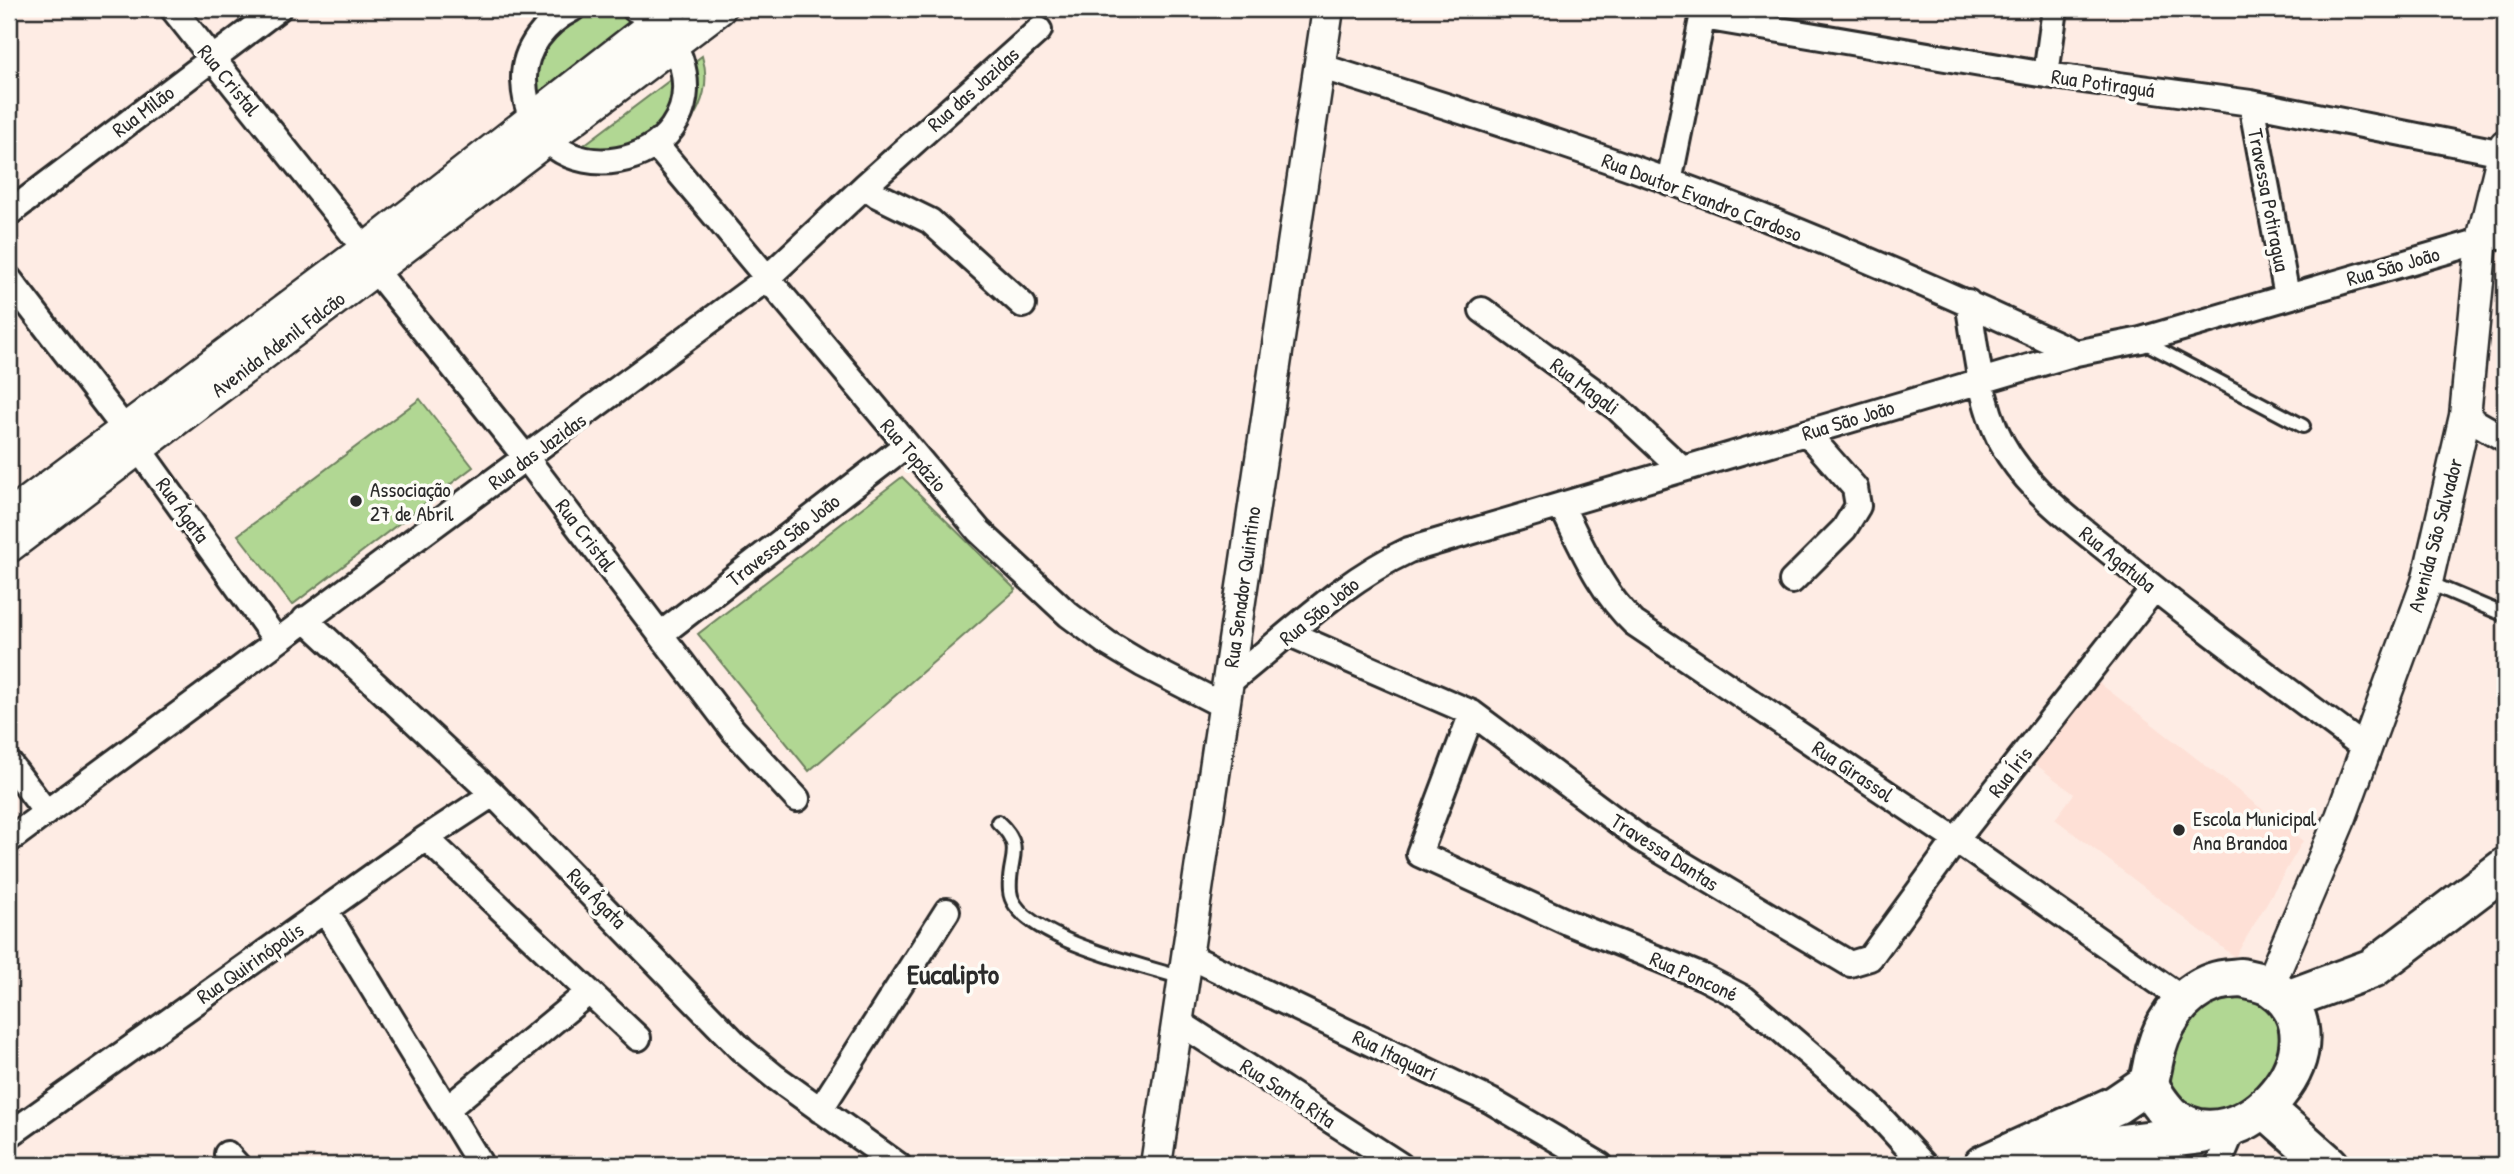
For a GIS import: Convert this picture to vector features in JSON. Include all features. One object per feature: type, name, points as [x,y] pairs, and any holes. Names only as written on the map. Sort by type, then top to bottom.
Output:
[{"type":"main road","points":[[2278,993],[2373,968],[2505,868]]},
{"type":"main road","points":[[2055,1165],[2105,1146],[2218,1144],[2268,1111],[2283,1095],[2294,1073],[2299,1050],[2297,1022],[2278,993],[2241,978],[2214,982],[2184,1000],[2166,1023],[2156,1045],[2150,1082],[2161,1105],[2177,1122],[2218,1144]]},
{"type":"main road","points":[[1983,1165],[2116,1105],[2150,1082]]},
{"type":"main road","points":[[2268,1111],[2329,1165]]},
{"type":"street","name":"Rua Cristal","points":[[173,9],[527,458],[733,730],[797,799]]},
{"type":"street","name":"Rua Milão","points":[[9,213],[278,9]]},
{"type":"street","name":"Avenida Adenil Falcão","points":[[9,547],[55,496],[131,438],[540,130],[675,45],[720,9]]},
{"type":"street","name":"Rua Senador Quintino","points":[[1156,1165],[1183,966],[1328,9]]},
{"type":"street","points":[[2046,75],[2055,9]]},
{"type":"street","points":[[563,11],[536,40],[524,73],[524,97],[540,130],[572,157],[601,164],[630,160],[656,145],[674,125],[684,99],[684,71],[675,45],[654,13]]},
{"type":"street","name":"Avenida Adenil Falcão","points":[[540,130],[654,13]]},
{"type":"street","points":[[1669,181],[1703,13]]},
{"type":"street","name":"Rua Potiraguá","points":[[1703,13],[2046,75],[2251,103],[2504,149]]},
{"type":"street","name":"Rua das Jazidas","points":[[9,840],[765,280],[1039,30]]},
{"type":"street","name":"Rua Doutor Evandro Cardoso","points":[[1319,66],[1669,181],[1968,302],[2076,353]]},
{"type":"street","name":"Travessa Potiragua","points":[[2251,103],[2287,296]]},
{"type":"street","name":"Rua Topázio","points":[[656,145],[765,280],[979,531],[1069,615],[1142,664],[1226,695]]},
{"type":"street","name":"Avenida São Salvador","points":[[2278,993],[2427,582],[2465,416],[2494,237],[2504,149]]},
{"type":"street","points":[[865,186],[877,195],[930,221],[1023,304]]},
{"type":"street","name":"Rua São João","points":[[1226,695],[1338,591],[1409,550],[1562,507],[1681,468],[1982,380],[2076,353],[2141,340],[2494,237]]},
{"type":"street","name":"Rua Ágata","points":[[9,279],[131,438],[276,640]]},
{"type":"street","name":"Rua Agatuba","points":[[1968,302],[1992,419],[2008,454],[2050,504],[2154,589],[2365,748]]},
{"type":"street","name":"Rua Magali","points":[[1482,310],[1617,408],[1681,468]]},
{"type":"street","points":[[2465,416],[2505,439]]},
{"type":"street","points":[[1792,581],[1844,529],[1858,506],[1855,488],[1807,433]]},
{"type":"street","name":"Travessa São João","points":[[661,634],[905,446]]},
{"type":"street","name":"Avenida Adenil Falcão","points":[[9,516],[55,496]]},
{"type":"street","name":"Rua Girassol","points":[[1562,507],[1600,582],[1615,605],[1634,623],[1956,840],[2184,1000]]},
{"type":"street","name":"Rua Íris","points":[[1870,958],[1956,840],[2154,589]]},
{"type":"street","name":"Rua Ágata","points":[[305,619],[493,794],[742,1049],[820,1110],[898,1165]]},
{"type":"street","name":"Travessa Dantas","points":[[1290,634],[1472,713],[1641,839],[1837,959],[1850,964],[1870,958]]},
{"type":"street","name":"Rua Ponconé","points":[[1472,713],[1419,854],[1567,922],[1735,993],[1870,1105],[1924,1165]]},
{"type":"street","points":[[9,763],[46,812]]},
{"type":"street","name":"Rua Quirinópolis","points":[[9,1135],[426,838],[493,794]]},
{"type":"street","points":[[426,838],[638,1038]]},
{"type":"street","points":[[325,910],[479,1162]]},
{"type":"street","points":[[820,1110],[947,911]]},
{"type":"street","name":"Rua Itaquarí","points":[[1183,966],[1491,1101],[1600,1165]]},
{"type":"street","points":[[447,1109],[589,992]]},
{"type":"street","name":"Rua Santa Rita","points":[[1177,1021],[1399,1165]]},
{"type":"lane","points":[[2141,340],[2303,426]]},
{"type":"lane","points":[[2427,582],[2505,615]]},
{"type":"lane","points":[[998,822],[1013,838],[1015,849],[1010,891],[1012,901],[1028,920],[1078,944],[1183,966]]},
{"type":"shaded area","name":"Escola Municipal Ana Brandoa","points":[[2098,682],[2303,841],[2235,957],[2055,819],[2074,794],[2034,763]]},
{"type":"green space","points":[[602,9],[660,9],[534,106],[538,70],[549,44],[570,25]]},
{"type":"green space","points":[[702,56],[705,83],[699,107],[667,150],[576,151]]},
{"type":"green space","name":"Associação 27 de Abril","points":[[420,399],[473,467],[292,605],[238,535]]},
{"type":"green space","points":[[902,477],[1016,590],[809,771],[698,634]]},
{"type":"green space","points":[[2230,986],[2270,1001],[2289,1043],[2277,1084],[2209,1123],[2180,1108],[2163,1057],[2189,1011]]},
{"type":"place","name":"Associação 27 de Abril","points":[[356,501]]},
{"type":"place","name":"Escola Municipal Ana Brandoa","points":[[2179,830]]},
{"type":"district","name":"Eucalipto","points":[[953,974]]}]
